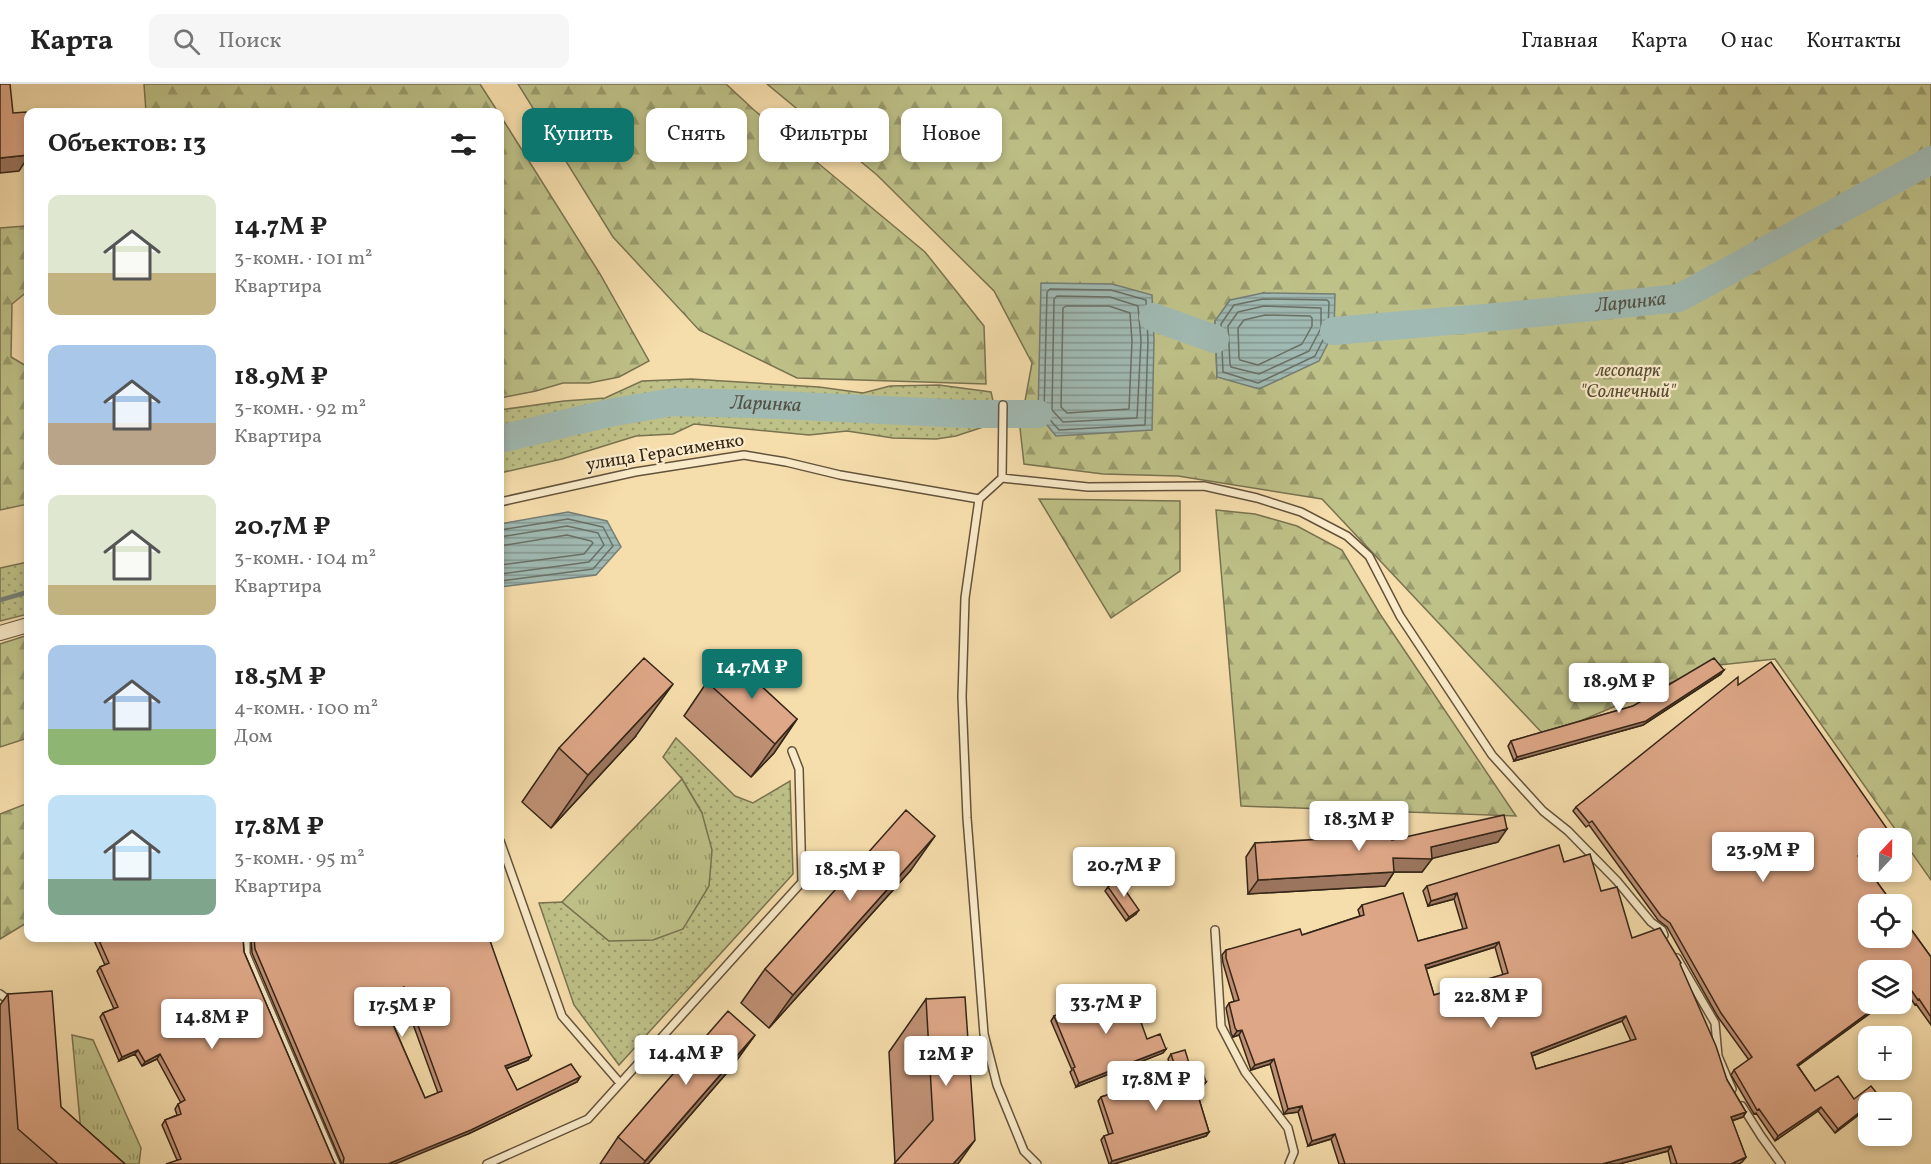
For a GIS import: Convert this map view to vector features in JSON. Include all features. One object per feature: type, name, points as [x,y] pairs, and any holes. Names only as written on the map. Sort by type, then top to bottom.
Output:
[{"type":"street","points":[[0,633],[24,626]]},
{"type":"lane","points":[[1003,405],[1002,478],[979,500],[965,598],[962,697],[967,818],[984,1034],[997,1085],[1024,1151],[1037,1164]]},
{"type":"lane","name":"улица Герасименко","points":[[504,500],[635,472],[744,455],[979,500]]},
{"type":"lane","points":[[1002,478],[1088,487],[1204,486],[1257,498],[1301,512],[1347,536],[1369,556],[1400,616],[1492,755],[1543,811],[1568,831],[1617,881],[1651,922],[1662,930],[1667,942]]},
{"type":"lane","points":[[487,1164],[588,1119],[802,882],[800,769],[792,751]]},
{"type":"lane","points":[[504,853],[562,1016],[620,1083]]},
{"type":"lane","points":[[1215,930],[1221,1026],[1245,1072],[1288,1128],[1294,1152],[1289,1164]]},
{"type":"lane","points":[[246,942],[246,954],[336,1164]]},
{"type":"lane","points":[[1673,952],[1715,1023],[1718,1056],[1728,1083],[1781,1164]]},
{"type":"lane","points":[[0,994],[18,1008]]},
{"type":"green space","points":[[144,84],[480,84],[495,108],[146,108]]},
{"type":"green space","points":[[518,84],[726,84],[759,114],[759,162],[817,162],[925,252],[984,326],[986,384],[797,378],[699,330],[613,237],[566,162],[634,162],[634,108],[533,108]]},
{"type":"green space","name":"лесопарк \"Солнечный\"","points":[[767,84],[1931,84],[1931,880],[1912,853],[1912,828],[1894,828],[1775,659],[1710,666],[1545,736],[1322,499],[1178,476],[1103,474],[1024,464],[1020,428],[1032,363],[994,291],[861,162],[889,162],[889,108],[796,108]],"holes":[[[1263,293],[1217,377],[1215,321]]]},
{"type":"green space","points":[[504,121],[522,150],[522,162],[530,162],[600,274],[649,361],[619,377],[589,383],[563,383],[504,397]]},
{"type":"green space","points":[[24,226],[24,294],[12,304],[11,357],[24,365],[24,505],[0,510],[0,228]]},
{"type":"green space","points":[[691,379],[819,387],[863,393],[890,386],[939,385],[991,392],[994,405],[993,419],[986,426],[956,436],[936,439],[893,438],[847,431],[809,435],[694,424],[673,434],[636,436],[562,459],[504,472],[504,409],[605,398],[642,381]]},
{"type":"green space","points":[[1039,499],[1180,501],[1180,571],[1111,618]]},
{"type":"green space","points":[[1216,510],[1255,514],[1297,526],[1342,550],[1380,614],[1516,816],[1241,806]]},
{"type":"green space","points":[[24,563],[24,615],[0,621],[0,568]]},
{"type":"green space","points":[[24,636],[24,739],[0,747],[0,644]]},
{"type":"green space","points":[[676,738],[735,796],[753,803],[790,781],[793,874],[619,1065],[574,1005],[539,903],[562,902],[609,941],[702,813],[682,779],[663,757]]},
{"type":"green space","points":[[682,779],[702,813],[712,850],[709,886],[683,929],[653,940],[609,941],[562,902]]},
{"type":"green space","points":[[24,805],[24,924],[0,939],[0,814]]},
{"type":"green space","points":[[72,1035],[93,1040],[141,1148],[139,1164],[115,1164],[81,1132]]},
{"type":"water","points":[[1041,283],[1112,284],[1152,295],[1154,340],[1152,430],[1056,436],[1038,414]]},
{"type":"water","points":[[1263,293],[1335,294],[1334,331],[1319,361],[1259,389],[1217,377],[1215,321],[1230,300]]},
{"type":"water","points":[[568,512],[607,521],[621,547],[596,575],[504,586],[504,523]]},
{"type":"building","points":[[0,84],[10,84],[13,113],[24,112],[24,155],[0,158]]},
{"type":"building","points":[[730,657],[797,719],[775,744],[707,682]]},
{"type":"building","points":[[644,658],[673,684],[588,775],[559,748]]},
{"type":"building","points":[[1714,658],[1724,670],[1646,721],[1517,757],[1511,741],[1633,706]]},
{"type":"building","points":[[1771,662],[1887,828],[1858,828],[1858,882],[1877,882],[1886,894],[1858,894],[1858,948],[1912,948],[1912,931],[1931,957],[1931,1017],[1912,991],[1912,960],[1858,960],[1858,1014],[1866,1014],[1797,1065],[1815,1091],[1838,1076],[1854,1099],[1858,1096],[1858,1114],[1838,1129],[1821,1107],[1778,1136],[1759,1109],[1757,1110],[1734,1070],[1752,1057],[1721,1013],[1670,923],[1661,916],[1592,821],[1589,823],[1576,807],[1738,677],[1738,685]]},
{"type":"building","points":[[906,810],[935,836],[793,995],[765,969]]},
{"type":"building","points":[[1504,815],[1507,829],[1431,847],[1432,859],[1393,858],[1394,872],[1258,880],[1255,843],[1392,835],[1392,840]]},
{"type":"building","points":[[1559,845],[1564,862],[1590,854],[1601,891],[1617,887],[1632,938],[1660,928],[1681,963],[1716,1046],[1727,1080],[1746,1112],[1731,1117],[1746,1157],[1731,1164],[1677,1164],[1671,1146],[1602,1164],[1345,1164],[1335,1134],[1312,1141],[1302,1106],[1288,1109],[1274,1059],[1255,1065],[1242,1030],[1237,1031],[1235,1028],[1229,1003],[1239,1000],[1226,958],[1226,950],[1300,929],[1302,935],[1364,915],[1362,905],[1403,893],[1418,941],[1467,928],[1457,893],[1431,901],[1427,886]],"holes":[[[1499,942],[1508,973],[1434,995],[1425,965]],[[1626,1016],[1636,1039],[1536,1069],[1531,1053]]]},
{"type":"building","points":[[1118,880],[1139,910],[1129,917],[1108,887]]},
{"type":"building","points":[[100,942],[243,942],[244,952],[336,1164],[166,1164],[181,1159],[165,1120],[181,1114],[178,1104],[185,1100],[160,1054],[145,1062],[138,1050],[122,1057],[103,1013],[118,1007],[100,967],[109,963]]},
{"type":"building","points":[[254,942],[490,942],[531,1056],[505,1066],[517,1090],[571,1064],[580,1077],[471,1130],[388,1164],[343,1164],[344,1158],[255,949]],"holes":[[[404,987],[442,1091],[425,1098],[381,997]]]},
{"type":"building","points":[[1128,986],[1147,1039],[1160,1034],[1166,1049],[1079,1083],[1073,1068],[1075,1067],[1054,1016]]},
{"type":"building","points":[[52,991],[61,1107],[125,1164],[58,1164],[18,1129],[8,994]]},
{"type":"building","points":[[965,997],[975,1140],[953,1164],[894,1164],[933,1120],[926,999]]},
{"type":"building","points":[[728,1011],[755,1035],[645,1161],[618,1137]]},
{"type":"building","points":[[1185,1050],[1192,1073],[1202,1070],[1206,1082],[1195,1086],[1209,1132],[1112,1161],[1104,1136],[1113,1133],[1101,1097],[1177,1073],[1171,1054]]},
{"type":"building","points":[[1871,1086],[1876,1092],[1863,1092]]},
{"type":"waterway","name":"Ларинка","points":[[1334,331],[1679,298],[1931,160]]},
{"type":"waterway","name":"Ларинка","points":[[1153,317],[1215,339]]},
{"type":"waterway","name":"Ларинка","points":[[504,438],[609,413],[673,402],[968,414],[1038,414]]},
{"type":"waterway","name":"Ларинка","points":[[0,600],[24,593]]}]
